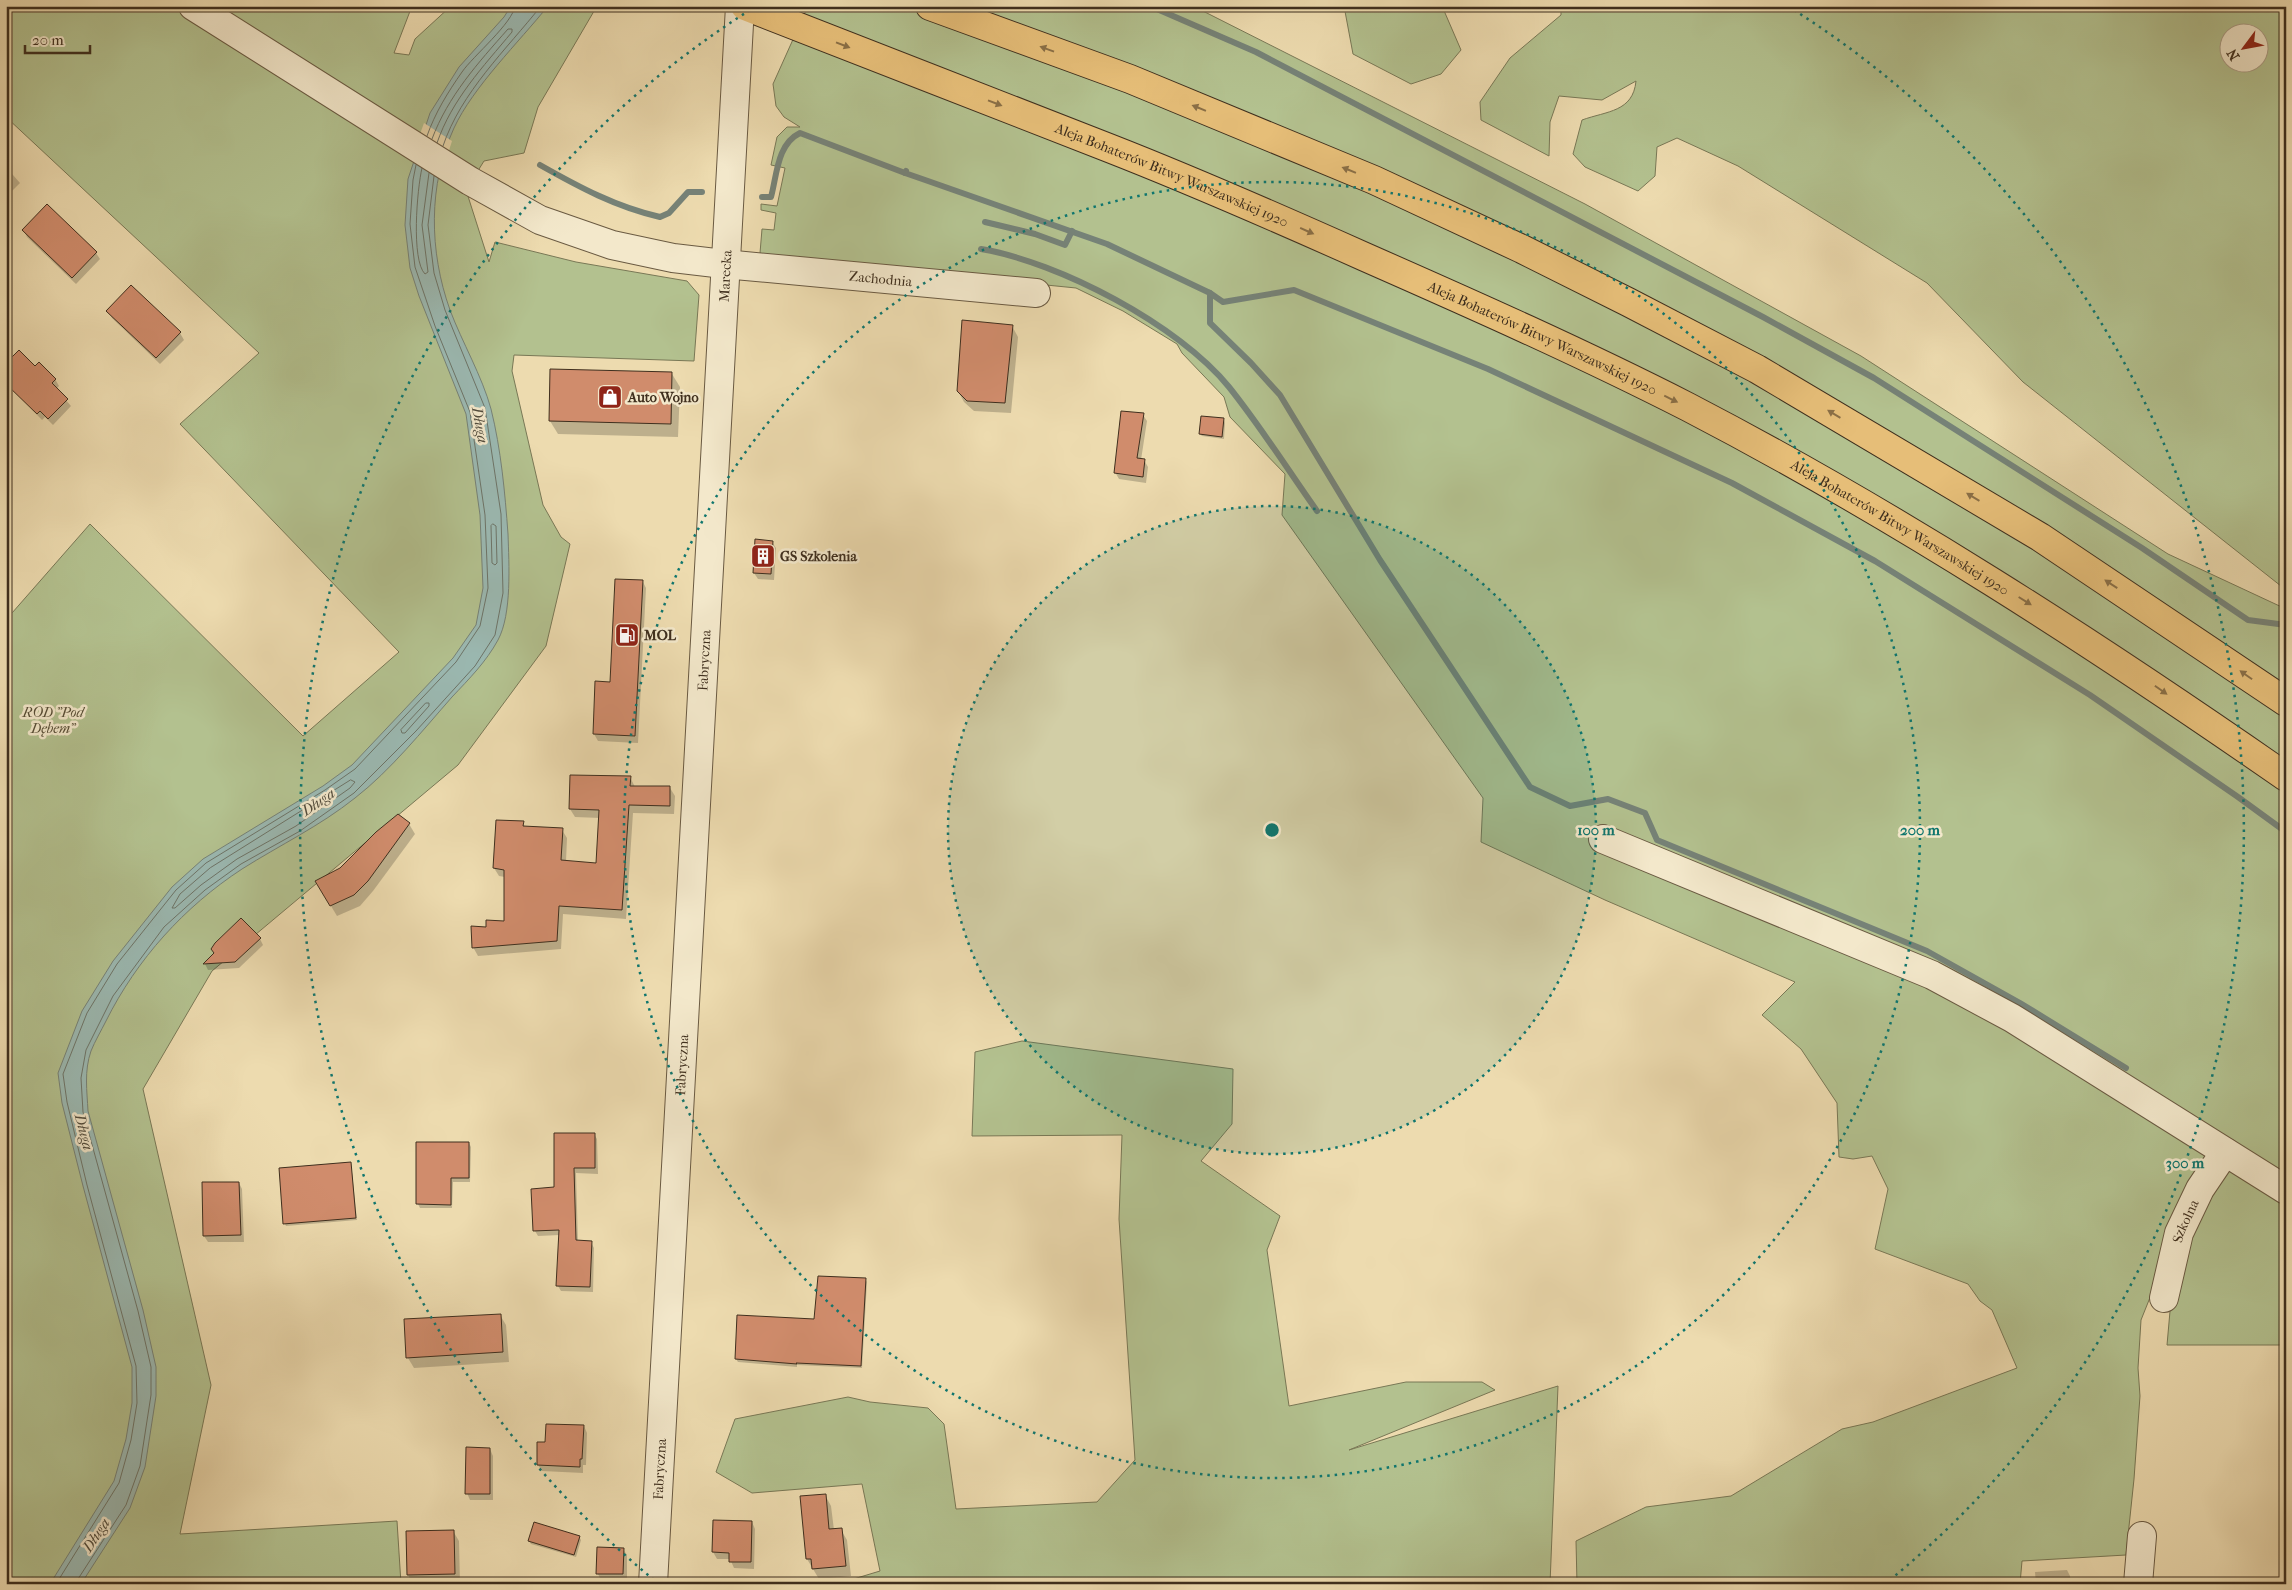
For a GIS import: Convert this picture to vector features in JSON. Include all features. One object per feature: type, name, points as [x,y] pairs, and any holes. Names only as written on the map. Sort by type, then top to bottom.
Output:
[{"type":"highway","name":"Aleja Bohaterów Bitwy Warszawskiej 1920","points":[[745,6],[1114,149],[1277,218],[1490,311],[1684,405],[1879,513],[2005,589],[2143,678],[2286,777]]},
{"type":"highway","points":[[930,6],[1130,80],[1374,180],[1522,249],[1628,302],[1757,369],[2040,537],[2286,702]]},
{"type":"street","name":"Zachodnia","points":[[193,6],[470,181],[540,220],[612,245],[673,258],[724,264],[1036,293]]},
{"type":"street","name":"Marecka","points":[[709,545],[740,6]]},
{"type":"street","name":"Fabryczna","points":[[653,1584],[709,545]]},
{"type":"street","points":[[1603,840],[1932,975],[2012,1018],[2286,1190]]},
{"type":"street","name":"Szkolna","points":[[2164,1298],[2178,1233],[2200,1189],[2225,1152]]},
{"type":"street","points":[[2138,1584],[2142,1536]]},
{"type":"green space","name":"ROD \"Pod Dębem\"","points":[[6,6],[412,6],[394,53],[409,55],[415,39],[451,6],[597,6],[538,107],[524,153],[484,161],[466,190],[489,262],[495,242],[576,262],[687,281],[699,295],[694,361],[514,355],[512,371],[543,505],[561,537],[570,544],[546,646],[458,765],[212,971],[143,1089],[211,1385],[180,1534],[397,1521],[401,1584],[6,1584],[6,608],[12,613],[90,524],[303,736],[399,652],[180,424],[259,353],[6,117]]},
{"type":"green space","points":[[808,6],[1193,6],[1585,204],[1861,356],[2168,554],[2286,609],[2286,1345],[2167,1345],[2171,1300],[2151,1295],[2141,1320],[2138,1368],[2140,1396],[2126,1555],[2022,1561],[2020,1584],[1577,1584],[1576,1541],[1646,1507],[1731,1496],[1842,1429],[1873,1422],[2017,1368],[1992,1310],[1980,1301],[1968,1284],[1875,1249],[1888,1189],[1872,1156],[1853,1159],[1839,1157],[1837,1103],[1801,1049],[1762,1015],[1795,982],[1605,900],[1481,842],[1483,798],[1282,515],[1285,474],[1230,417],[1224,397],[1182,353],[1177,344],[1123,311],[1076,288],[768,257],[760,253],[762,229],[774,230],[776,213],[761,210],[761,204],[777,206],[785,168],[771,165],[777,137],[787,127],[800,127],[784,117],[776,106],[773,84]]},
{"type":"green space","points":[[1344,6],[1442,6],[1461,50],[1441,74],[1411,84],[1353,54]]},
{"type":"green space","points":[[1561,6],[2286,6],[2286,590],[2023,382],[1927,283],[1738,166],[1677,138],[1657,147],[1655,176],[1638,191],[1585,167],[1573,154],[1582,120],[1609,112],[1624,105],[1634,91],[1636,81],[1602,100],[1559,96],[1550,122],[1549,156],[1481,120],[1480,102],[1510,58],[1561,15]]},
{"type":"green space","points":[[1022,1041],[1233,1069],[1232,1124],[1201,1161],[1280,1216],[1267,1250],[1289,1406],[1406,1382],[1482,1382],[1495,1390],[1349,1450],[1558,1386],[1550,1584],[837,1584],[880,1571],[862,1484],[752,1493],[716,1472],[735,1419],[848,1397],[870,1402],[928,1408],[944,1424],[956,1509],[1097,1502],[1135,1460],[1119,1219],[1122,1135],[972,1136],[975,1052]]},
{"type":"green space","points":[[624,1579],[624,1584],[567,1584]]},
{"type":"water","name":"Długa","points":[[511,6],[548,6],[484,81],[462,112],[454,128],[439,172],[434,218],[435,242],[443,288],[450,310],[487,397],[497,440],[508,534],[509,588],[506,617],[498,640],[477,670],[406,750],[381,775],[328,818],[242,869],[182,917],[132,976],[94,1044],[89,1058],[87,1074],[88,1111],[143,1310],[156,1367],[156,1396],[145,1467],[130,1508],[81,1584],[50,1584],[114,1481],[126,1439],[132,1403],[132,1367],[62,1103],[58,1073],[82,1011],[113,961],[172,887],[203,859],[323,786],[352,765],[453,658],[476,625],[483,588],[480,515],[466,414],[419,296],[410,268],[405,225],[408,179],[430,113],[459,67],[504,17]]},
{"type":"pier","points":[[424,123],[452,141],[444,166],[412,156]]},
{"type":"building","points":[[47,204],[97,252],[72,278],[22,230]]},
{"type":"building","points":[[131,285],[181,332],[156,358],[106,311]]},
{"type":"building","points":[[962,320],[1013,325],[1005,403],[967,401],[957,391]]},
{"type":"building","points":[[19,350],[35,366],[39,362],[56,379],[52,383],[68,399],[48,419],[40,411],[37,414],[6,384],[6,363]]},
{"type":"building","name":"Auto Wojno","points":[[550,369],[672,372],[671,424],[549,421]]},
{"type":"building","points":[[1121,411],[1144,413],[1137,458],[1145,459],[1143,477],[1114,473]]},
{"type":"building","points":[[1201,416],[1224,418],[1222,437],[1199,434]]},
{"type":"building","name":"GS Szkolenia","points":[[755,539],[773,541],[771,574],[753,573]]},
{"type":"building","points":[[615,579],[643,580],[635,736],[593,734],[595,681],[610,682]]},
{"type":"building","points":[[570,775],[631,776],[630,786],[670,786],[670,806],[629,805],[622,910],[559,906],[557,941],[472,948],[471,926],[486,927],[486,920],[504,921],[504,870],[493,868],[496,820],[524,821],[523,826],[563,828],[561,860],[596,863],[599,810],[569,809]]},
{"type":"building","points":[[398,814],[410,823],[368,881],[354,895],[330,906],[315,881],[340,868],[376,832]]},
{"type":"building","points":[[241,918],[261,938],[235,962],[203,964],[214,953],[211,949],[215,943]]},
{"type":"building","points":[[554,1133],[595,1133],[595,1168],[574,1168],[576,1240],[592,1241],[590,1287],[556,1286],[559,1230],[533,1231],[531,1189],[554,1187]]},
{"type":"building","points":[[416,1142],[469,1142],[469,1178],[451,1178],[451,1205],[416,1204]]},
{"type":"building","points":[[351,1162],[356,1218],[283,1224],[279,1168]]},
{"type":"building","points":[[202,1182],[239,1182],[241,1235],[203,1236]]},
{"type":"building","points":[[818,1276],[866,1278],[861,1366],[797,1364],[735,1359],[737,1315],[814,1319]]},
{"type":"building","points":[[501,1314],[503,1352],[406,1358],[404,1319]]},
{"type":"building","points":[[546,1424],[584,1425],[580,1467],[537,1465],[537,1442],[545,1442]]},
{"type":"building","points":[[466,1447],[490,1448],[490,1494],[465,1494]]},
{"type":"building","points":[[826,1494],[829,1529],[842,1528],[846,1566],[812,1569],[811,1559],[806,1559],[800,1496]]},
{"type":"building","points":[[713,1520],[752,1521],[751,1562],[729,1562],[729,1553],[712,1552]]},
{"type":"building","points":[[534,1522],[580,1536],[574,1555],[528,1541]]},
{"type":"building","points":[[454,1530],[455,1574],[407,1575],[406,1531]]},
{"type":"building","points":[[597,1547],[624,1548],[623,1574],[596,1574]]},
{"type":"waterway","points":[[1150,6],[1256,52],[1763,317],[1874,378],[2142,548],[2248,620],[2286,625]]},
{"type":"waterway","points":[[762,197],[771,197],[782,152],[792,138],[800,133],[905,173]]},
{"type":"waterway","points":[[540,165],[613,202],[660,217],[669,213],[688,192],[702,192]]},
{"type":"waterway","points":[[906,171],[905,173],[1107,244],[1210,293],[1210,323],[1251,363],[1280,395],[1380,560],[1530,787],[1570,806],[1608,799],[1645,813],[1657,840],[1927,951],[2020,1003],[2126,1068]]},
{"type":"waterway","points":[[985,222],[1035,234],[1065,245],[1072,231]]},
{"type":"waterway","points":[[981,249],[1012,256],[1046,267],[1081,282],[1116,300],[1180,341],[1207,364],[1229,387],[1317,511]]},
{"type":"waterway","points":[[1210,293],[1223,302],[1294,290],[1488,369],[1732,483],[1875,561],[2090,695],[2286,832]]},
{"type":"place","name":"Auto Wojno","points":[[610,397]]},
{"type":"place","name":"GS Szkolenia","points":[[763,556]]},
{"type":"place","name":"MOL","points":[[627,635]]}]
